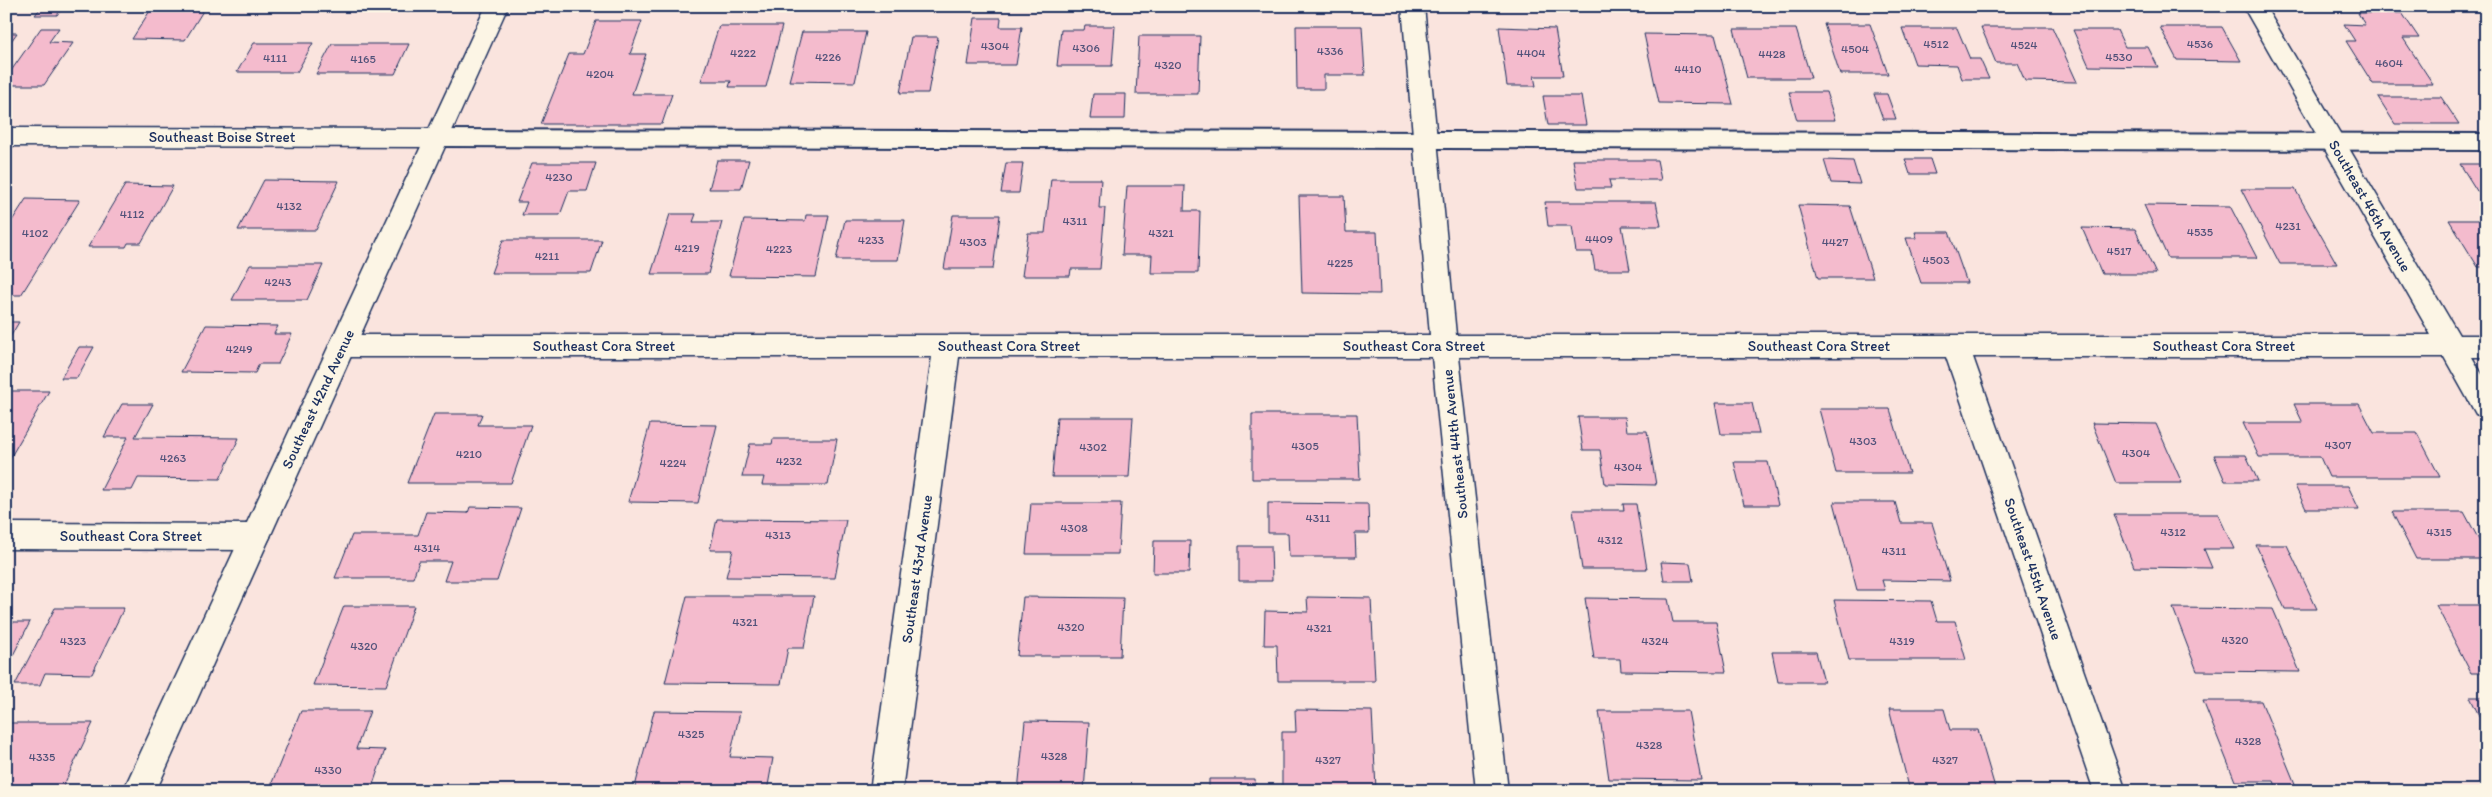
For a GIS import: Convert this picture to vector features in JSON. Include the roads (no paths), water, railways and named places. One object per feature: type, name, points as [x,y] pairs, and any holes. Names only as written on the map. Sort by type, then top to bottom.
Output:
[{"type":"street","name":"Southeast 42nd Avenue","points":[[139,791],[497,6]]},
{"type":"street","name":"Southeast 44th Avenue","points":[[1413,6],[1444,346],[1492,791]]},
{"type":"street","name":"Southeast 46th Avenue","points":[[2254,6],[2486,406]]},
{"type":"street","name":"Southeast Boise Street","points":[[6,137],[437,138]]},
{"type":"street","name":"Southeast Cora Street","points":[[342,346],[2486,346]]},
{"type":"street","name":"Southeast 43rd Avenue","points":[[886,791],[947,346]]},
{"type":"street","name":"Southeast 45th Avenue","points":[[1956,346],[2110,791]]},
{"type":"street","name":"Southeast Cora Street","points":[[6,536],[255,537]]},
{"type":"lane","points":[[437,138],[2486,142]]}]
